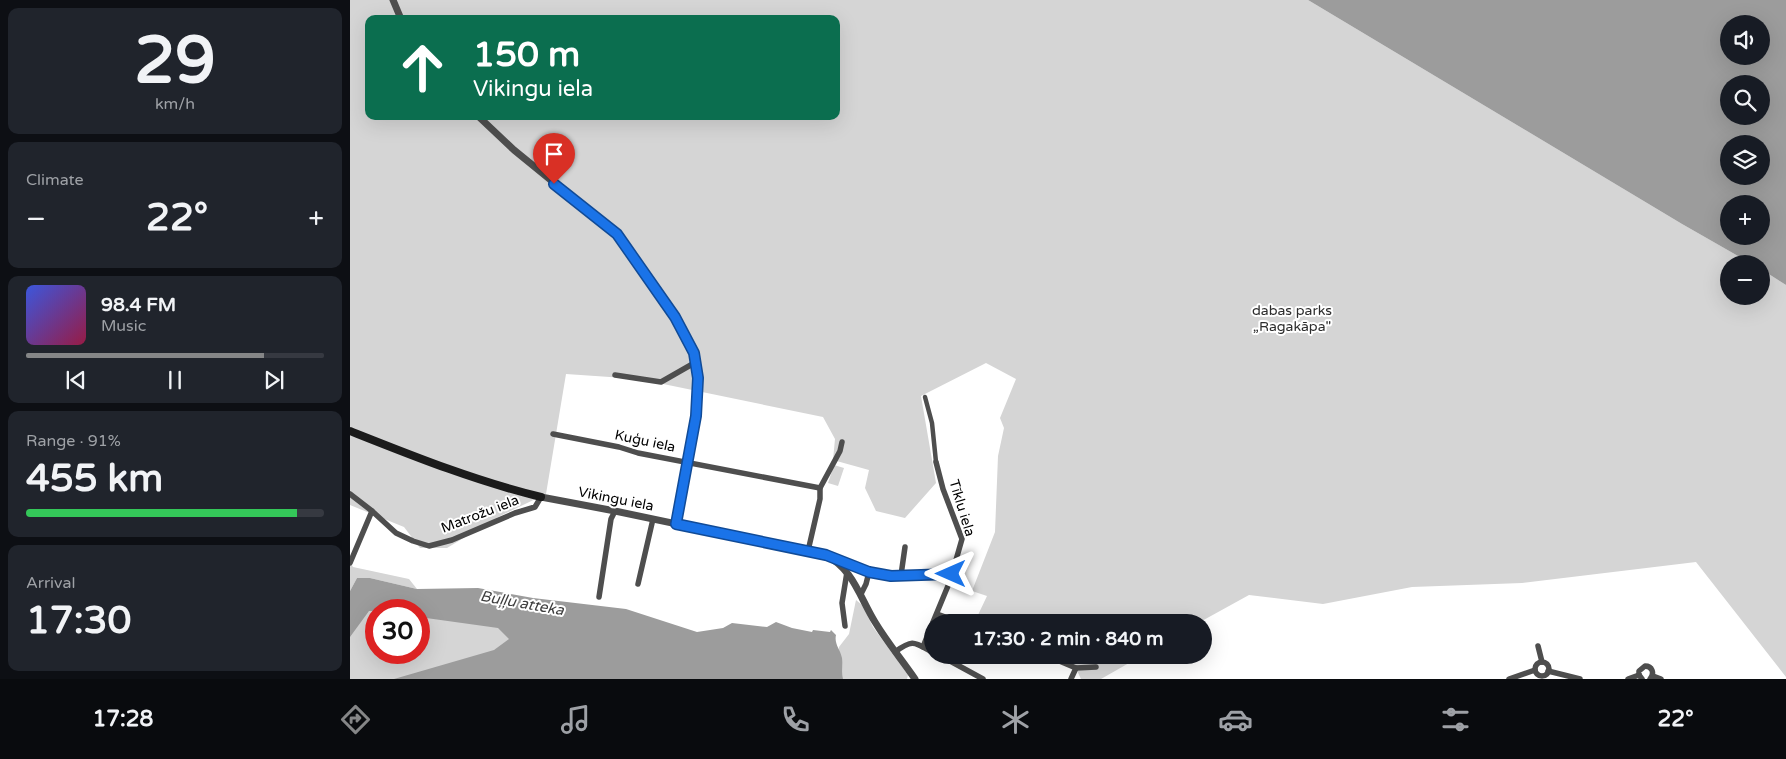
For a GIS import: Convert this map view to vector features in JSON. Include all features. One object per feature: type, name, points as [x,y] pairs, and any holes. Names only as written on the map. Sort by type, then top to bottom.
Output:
[{"type":"main road","name":"Vikingu iela","points":[[350,431],[438,466],[541,498]]},
{"type":"street","points":[[393,0],[399,15]]},
{"type":"street","points":[[482,120],[514,150],[617,234],[675,317],[690,344],[696,362],[698,398],[676,524]]},
{"type":"street","points":[[615,375],[661,382],[696,362]]},
{"type":"street","name":"Tīklu iela","points":[[925,396],[932,422],[936,462],[943,489],[962,539],[950,581],[937,614]]},
{"type":"street","name":"Kuģu iela","points":[[553,434],[820,488]]},
{"type":"street","points":[[808,551],[820,488],[840,452],[842,442]]},
{"type":"street","name":"Matrožu iela","points":[[350,494],[396,533],[429,546],[452,540],[516,512],[535,507],[541,498]]},
{"type":"street","name":"Vikingu iela","points":[[541,498],[615,511],[826,555],[847,572],[875,622],[912,677]]},
{"type":"street","points":[[350,562],[372,511]]},
{"type":"street","points":[[599,597],[615,511]]},
{"type":"street","points":[[638,584],[653,519]]},
{"type":"street","points":[[901,575],[905,547]]},
{"type":"street","points":[[833,559],[869,572],[901,575],[951,574]]},
{"type":"street","points":[[845,626],[842,603],[847,572]]},
{"type":"street","points":[[861,594],[869,572]]},
{"type":"street","points":[[895,652],[909,642],[923,647]]},
{"type":"street","points":[[1538,646],[1542,662],[1546,664],[1548,670]]},
{"type":"street","points":[[1542,662],[1537,664],[1536,674],[1540,677],[1546,674],[1548,670]]},
{"type":"street","points":[[956,664],[984,679]]},
{"type":"street","points":[[1066,664],[1076,668],[1096,667],[1097,664]]},
{"type":"street","points":[[1628,679],[1640,677],[1641,668],[1647,666],[1652,671],[1651,677],[1661,679]]},
{"type":"street","points":[[1071,679],[1076,668]]},
{"type":"street","points":[[1509,679],[1535,670]]},
{"type":"street","points":[[1548,670],[1580,679]]},
{"type":"green space","name":"dabas parks „Ragakāpa\"","points":[[350,0],[1308,0],[1736,255],[1720,255],[1720,305],[1770,305],[1770,275],[1786,285],[1786,677],[1696,562],[1522,583],[1412,587],[1323,604],[1249,595],[1212,615],[978,614],[987,596],[972,591],[995,532],[998,456],[1004,428],[1000,418],[1016,379],[986,363],[921,396],[936,483],[905,518],[876,511],[865,488],[869,470],[833,460],[835,439],[823,417],[639,379],[566,374],[546,494],[500,516],[447,548],[420,548],[404,527],[350,505]]},
{"type":"green space","points":[[834,465],[844,468],[838,486],[828,483]]},
{"type":"green space","points":[[350,562],[353,567],[409,579],[417,589],[370,578],[357,578],[350,591]]},
{"type":"green space","points":[[856,600],[862,605],[873,627],[908,675],[907,679],[834,679],[839,647],[849,634]]},
{"type":"green space","points":[[350,604],[365,607],[365,664],[430,664],[430,616],[526,631],[517,679],[350,679]]},
{"type":"green space","points":[[1074,664],[1127,664],[1101,679],[1081,679]]},
{"type":"water","points":[[1308,0],[1786,0],[1786,285],[1770,275],[1770,255],[1736,255]]},
{"type":"water","name":"Buļļu atteka","points":[[357,578],[370,578],[417,589],[478,588],[533,598],[626,609],[697,632],[723,628],[732,623],[767,627],[776,622],[812,632],[813,630],[830,632],[831,630],[836,635],[836,644],[842,658],[843,679],[394,679],[494,650],[509,639],[498,628],[430,619],[430,599],[365,599],[365,616],[350,637],[350,591]]},
{"type":"route","points":[[554,184],[617,234],[675,317],[694,353],[698,378],[698,398],[676,524],[826,555],[869,572],[883,575],[951,574]]}]
